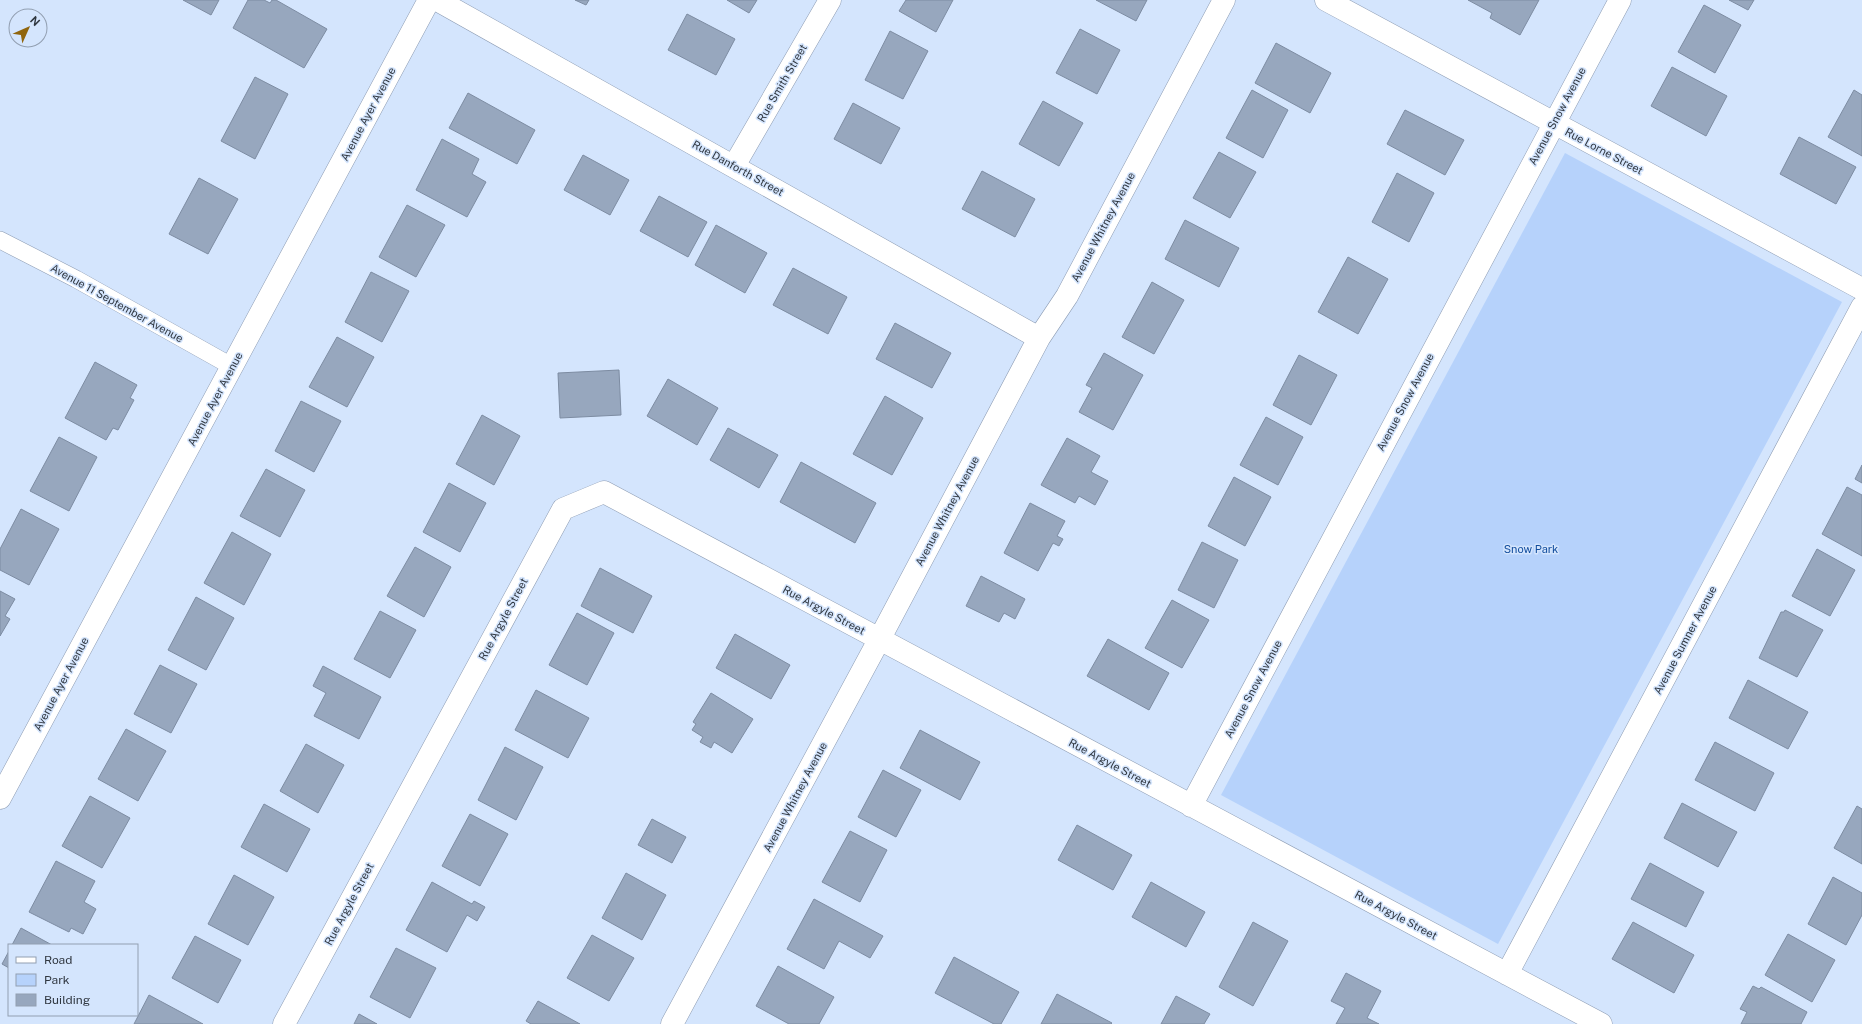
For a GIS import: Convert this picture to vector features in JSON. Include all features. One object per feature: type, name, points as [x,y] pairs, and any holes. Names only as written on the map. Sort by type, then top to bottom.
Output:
[{"type":"street","name":"Avenue Ayer Avenue","points":[[0,798],[429,0]]},
{"type":"street","name":"Rue Danforth Street","points":[[437,0],[1039,338]]},
{"type":"street","name":"Rue Smith Street","points":[[734,166],[830,0]]},
{"type":"street","name":"Avenue Whitney Avenue","points":[[672,1024],[880,640],[1039,338],[1067,296],[1224,0]]},
{"type":"street","name":"Rue Lorne Street","points":[[1326,0],[1553,124],[1862,289]]},
{"type":"street","name":"Avenue Snow Avenue","points":[[1191,806],[1620,0]]},
{"type":"street","name":"Avenue Sumner Avenue","points":[[1508,974],[1862,307]]},
{"type":"street","name":"Rue Argyle Street","points":[[284,1024],[563,509],[604,492],[1601,1024]]},
{"type":"lane","name":"Avenue 11 September Avenue","points":[[0,240],[76,279],[233,367]]},
{"type":"green space","name":"Snow Park","points":[[1565,153],[1842,302],[1498,944],[1221,795]]},
{"type":"building","points":[[183,0],[219,0],[211,15]]},
{"type":"building","points":[[248,0],[264,0],[270,3],[272,0],[276,0],[327,29],[304,68],[233,28]]},
{"type":"building","points":[[575,0],[589,0],[586,5]]},
{"type":"building","points":[[727,0],[757,0],[749,13]]},
{"type":"building","points":[[906,0],[953,0],[936,32],[899,11]]},
{"type":"building","points":[[1096,0],[1147,0],[1136,21]]},
{"type":"building","points":[[1468,0],[1539,0],[1520,35],[1490,18],[1492,13]]},
{"type":"building","points":[[1729,0],[1754,0],[1748,10]]},
{"type":"building","points":[[1704,5],[1741,25],[1715,73],[1678,52]]},
{"type":"building","points":[[687,14],[735,39],[716,75],[668,50]]},
{"type":"building","points":[[1080,29],[1120,50],[1097,94],[1056,73]]},
{"type":"building","points":[[890,31],[928,51],[903,99],[865,80]]},
{"type":"building","points":[[1276,43],[1331,73],[1310,113],[1255,83]]},
{"type":"building","points":[[1672,67],[1727,96],[1706,136],[1651,106]]},
{"type":"building","points":[[255,77],[288,94],[255,159],[221,141]]},
{"type":"building","points":[[1252,90],[1288,110],[1263,158],[1226,138]]},
{"type":"building","points":[[1854,90],[1862,95],[1862,156],[1828,137]]},
{"type":"building","points":[[468,93],[535,130],[517,164],[449,128]]},
{"type":"building","points":[[1043,101],[1083,123],[1059,166],[1019,144]]},
{"type":"building","points":[[853,103],[900,128],[881,164],[834,139]]},
{"type":"building","points":[[1405,110],[1464,140],[1445,175],[1387,144]]},
{"type":"building","points":[[1799,137],[1856,167],[1836,204],[1780,174]]},
{"type":"building","points":[[442,139],[479,159],[472,174],[486,182],[467,217],[416,190]]},
{"type":"building","points":[[1219,152],[1256,172],[1230,218],[1193,198]]},
{"type":"building","points":[[583,155],[629,180],[610,215],[564,190]]},
{"type":"building","points":[[982,171],[1035,199],[1015,237],[962,209]]},
{"type":"building","points":[[1397,173],[1434,193],[1409,242],[1372,222]]},
{"type":"building","points":[[199,178],[238,199],[208,254],[169,234]]},
{"type":"building","points":[[659,196],[707,222],[688,257],[640,231]]},
{"type":"building","points":[[407,205],[445,225],[416,277],[379,257]]},
{"type":"building","points":[[1185,220],[1239,248],[1219,287],[1165,259]]},
{"type":"building","points":[[716,225],[767,253],[745,293],[695,265]]},
{"type":"building","points":[[1348,257],[1388,279],[1358,334],[1318,312]]},
{"type":"building","points":[[793,268],[847,297],[828,334],[773,305]]},
{"type":"building","points":[[371,272],[409,291],[382,342],[345,322]]},
{"type":"building","points":[[1152,282],[1184,300],[1154,354],[1122,337]]},
{"type":"building","points":[[895,323],[951,353],[932,388],[876,359]]},
{"type":"building","points":[[337,337],[374,357],[347,407],[309,387]]},
{"type":"building","points":[[1104,353],[1143,375],[1113,430],[1079,412],[1092,388],[1086,385]]},
{"type":"building","points":[[1299,355],[1337,375],[1311,425],[1273,405]]},
{"type":"building","points":[[95,362],[137,385],[130,398],[134,400],[118,430],[113,428],[106,440],[65,418]]},
{"type":"building","points":[[619,370],[621,415],[560,418],[558,373]]},
{"type":"building","points":[[668,379],[718,408],[697,445],[647,416]]},
{"type":"building","points":[[885,396],[923,418],[892,475],[853,454]]},
{"type":"building","points":[[301,401],[341,421],[314,472],[275,451]]},
{"type":"building","points":[[482,415],[520,436],[494,485],[456,464]]},
{"type":"building","points":[[1266,417],[1303,437],[1278,485],[1240,465]]},
{"type":"building","points":[[728,428],[778,455],[759,488],[710,460]]},
{"type":"building","points":[[59,437],[97,457],[69,511],[30,491]]},
{"type":"building","points":[[1067,438],[1100,456],[1091,472],[1108,481],[1095,505],[1079,496],[1075,503],[1041,485]]},
{"type":"building","points":[[801,462],[876,503],[855,543],[780,502]]},
{"type":"building","points":[[1862,465],[1862,483],[1855,479]]},
{"type":"building","points":[[266,469],[305,490],[280,537],[240,516]]},
{"type":"building","points":[[1234,477],[1271,497],[1245,546],[1208,526]]},
{"type":"building","points":[[449,483],[486,503],[460,552],[423,532]]},
{"type":"building","points":[[1847,487],[1862,495],[1862,556],[1822,534]]},
{"type":"building","points":[[1030,503],[1065,521],[1057,536],[1063,539],[1059,546],[1053,543],[1038,571],[1004,553]]},
{"type":"building","points":[[21,509],[59,529],[29,585],[0,570],[0,549]]},
{"type":"building","points":[[232,532],[271,554],[244,605],[204,583]]},
{"type":"building","points":[[1202,542],[1238,560],[1214,608],[1178,590]]},
{"type":"building","points":[[415,547],[451,567],[424,617],[387,596]]},
{"type":"building","points":[[1817,549],[1855,570],[1830,616],[1792,596]]},
{"type":"building","points":[[600,568],[652,596],[633,633],[581,606]]},
{"type":"building","points":[[981,576],[1025,599],[1015,619],[1004,613],[999,622],[966,606]]},
{"type":"building","points":[[0,591],[15,599],[5,616],[10,619],[0,636]]},
{"type":"building","points":[[196,597],[234,618],[206,670],[168,650]]},
{"type":"building","points":[[1172,600],[1209,620],[1182,668],[1145,648]]},
{"type":"building","points":[[1785,610],[1823,630],[1797,677],[1759,658],[1781,612],[1784,612]]},
{"type":"building","points":[[380,611],[416,630],[390,678],[354,659]]},
{"type":"building","points":[[577,613],[614,633],[587,685],[549,665]]},
{"type":"building","points":[[735,634],[790,665],[771,699],[716,668]]},
{"type":"building","points":[[1108,639],[1169,673],[1149,710],[1087,676]]},
{"type":"building","points":[[160,665],[197,684],[171,733],[134,714]]},
{"type":"building","points":[[323,666],[381,697],[359,739],[314,716],[326,693],[313,686]]},
{"type":"building","points":[[1748,680],[1808,712],[1788,749],[1729,718]]},
{"type":"building","points":[[536,690],[589,718],[568,758],[515,730]]},
{"type":"building","points":[[711,693],[753,719],[732,753],[714,742],[711,748],[700,742],[703,737],[692,730],[696,724],[693,722]]},
{"type":"building","points":[[126,729],[166,751],[138,801],[98,779]]},
{"type":"building","points":[[920,730],[980,762],[960,800],[900,768]]},
{"type":"building","points":[[1715,742],[1774,773],[1755,811],[1695,780]]},
{"type":"building","points":[[306,744],[344,765],[318,813],[280,791]]},
{"type":"building","points":[[505,747],[543,767],[516,820],[478,800]]},
{"type":"building","points":[[883,770],[921,790],[896,837],[858,817]]},
{"type":"building","points":[[90,796],[130,818],[102,868],[62,846]]},
{"type":"building","points":[[1682,803],[1737,832],[1718,867],[1664,838]]},
{"type":"building","points":[[264,804],[310,829],[287,872],[241,847]]},
{"type":"building","points":[[1857,806],[1862,809],[1862,864],[1834,848]]},
{"type":"building","points":[[470,814],[508,834],[480,886],[442,866]]},
{"type":"building","points":[[652,819],[686,837],[672,863],[638,845]]},
{"type":"building","points":[[1077,825],[1132,855],[1113,890],[1058,860]]},
{"type":"building","points":[[850,831],[887,850],[860,902],[822,882]]},
{"type":"building","points":[[56,861],[95,881],[84,902],[96,909],[83,934],[71,928],[69,932],[29,912]]},
{"type":"building","points":[[1650,863],[1704,892],[1686,927],[1631,899]]},
{"type":"building","points":[[626,873],[666,895],[642,940],[602,918]]},
{"type":"building","points":[[234,875],[274,897],[248,945],[208,924]]},
{"type":"building","points":[[1833,877],[1862,893],[1862,915],[1846,945],[1808,924]]},
{"type":"building","points":[[432,882],[472,904],[474,901],[485,907],[477,921],[467,915],[447,952],[406,930]]},
{"type":"building","points":[[1151,882],[1205,912],[1186,947],[1132,917]]},
{"type":"building","points":[[814,899],[883,936],[870,958],[839,941],[824,969],[787,949]]},
{"type":"building","points":[[1253,922],[1288,941],[1253,1006],[1219,987]]},
{"type":"building","points":[[1633,922],[1694,955],[1674,993],[1612,959]]},
{"type":"building","points":[[21,928],[50,944],[13,944]]},
{"type":"building","points":[[1788,934],[1835,960],[1812,1002],[1765,975]]},
{"type":"building","points":[[592,935],[634,958],[609,1001],[567,978]]},
{"type":"building","points":[[195,936],[241,960],[218,1003],[172,978]]},
{"type":"building","points":[[396,948],[436,968],[410,1018],[370,997]]},
{"type":"building","points":[[8,953],[8,967],[2,964]]},
{"type":"building","points":[[954,957],[1019,992],[1001,1024],[994,1024],[935,993]]},
{"type":"building","points":[[778,966],[834,997],[819,1024],[789,1024],[756,1006]]},
{"type":"building","points":[[1346,973],[1381,991],[1367,1018],[1379,1024],[1336,1024],[1345,1008],[1331,1001]]},
{"type":"building","points":[[1753,986],[1759,989],[1761,987],[1807,1012],[1801,1024],[1741,1024],[1747,1012],[1740,1009]]},
{"type":"building","points":[[1057,994],[1112,1023],[1041,1024]]},
{"type":"building","points":[[149,995],[203,1024],[134,1024]]},
{"type":"building","points":[[1176,996],[1210,1014],[1204,1024],[1161,1024]]},
{"type":"building","points":[[538,1001],[580,1024],[531,1024],[526,1021]]},
{"type":"building","points":[[359,1014],[377,1024],[354,1024]]}]
